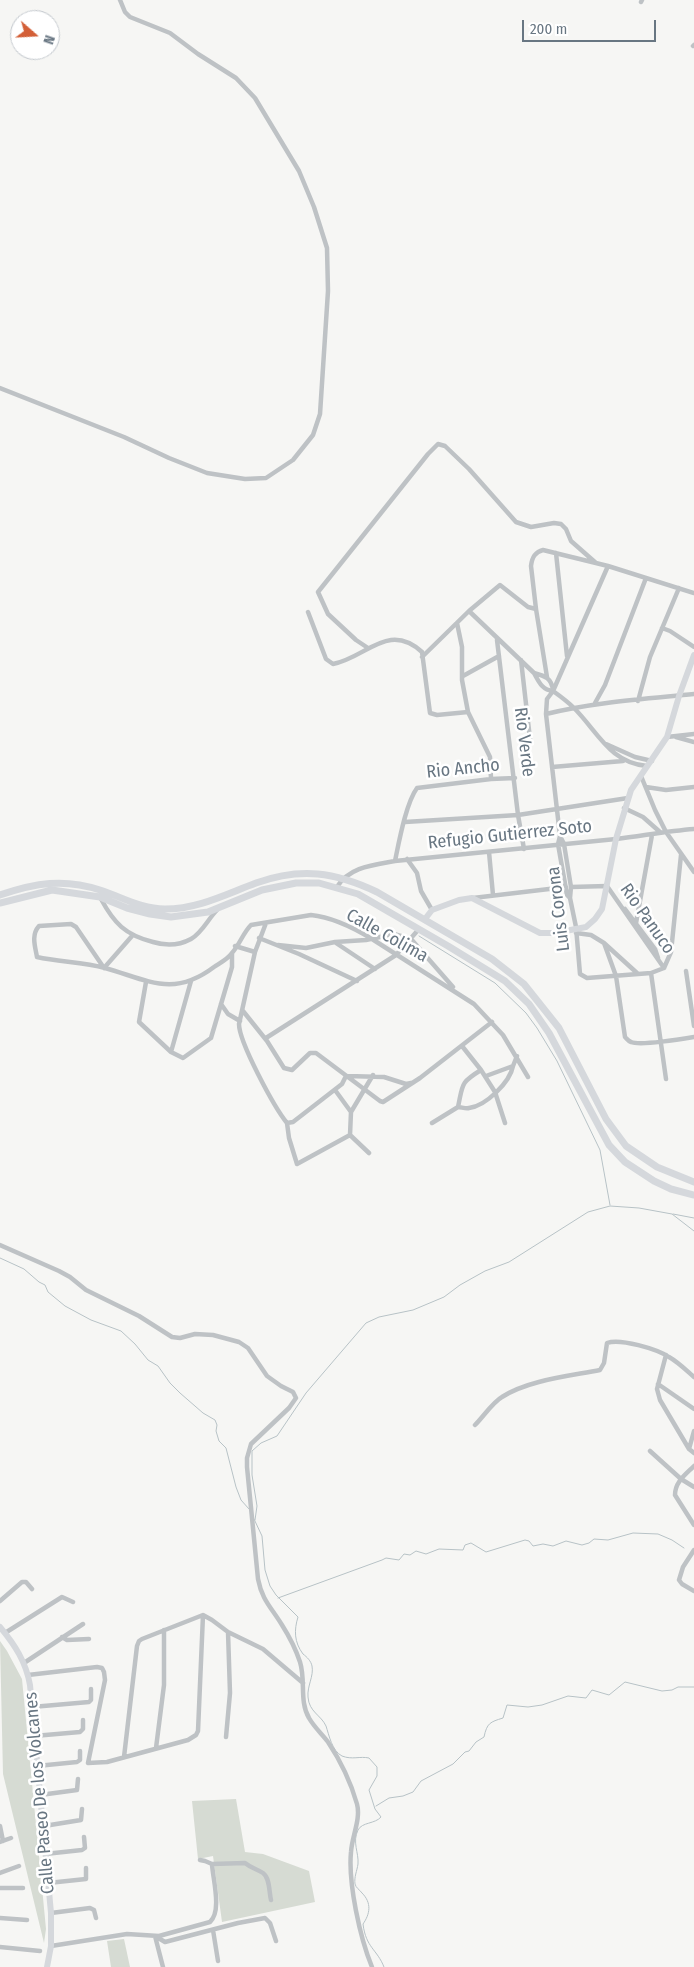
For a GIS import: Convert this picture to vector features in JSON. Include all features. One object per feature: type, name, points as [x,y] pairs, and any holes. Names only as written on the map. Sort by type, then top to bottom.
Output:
[{"type":"main road","points":[[0,895],[24,887],[64,882],[101,890],[149,908],[180,908],[199,905],[275,878],[296,874],[321,874],[342,878],[377,892],[492,959],[524,984],[559,1028],[606,1119],[626,1146],[657,1167],[694,1182]]},
{"type":"main road","points":[[0,903],[52,890],[100,897],[135,910],[171,917],[208,912],[262,890],[296,883],[336,887],[358,894],[505,981],[529,1004],[549,1033],[610,1145],[625,1162],[654,1181],[671,1189],[694,1195]]},
{"type":"street","points":[[0,388],[124,437],[207,473],[244,479],[266,478],[293,460],[312,435],[320,414],[328,291],[327,248],[314,207],[299,171],[255,98],[236,78],[198,54],[170,33],[130,17],[125,12],[120,0]]},
{"type":"street","points":[[368,648],[356,640],[328,614],[318,592],[438,444],[445,446],[469,469],[516,522],[531,527],[554,523],[561,524],[566,529],[571,541],[596,563]]},
{"type":"street","points":[[553,691],[552,684],[547,677],[531,566],[532,559],[537,551],[543,550],[608,566],[694,593]]},
{"type":"street","points":[[556,553],[567,658]]},
{"type":"street","name":"Luis Corona","points":[[608,566],[553,691],[547,699],[546,714],[561,844],[572,887],[570,898],[576,930],[580,974],[586,978],[616,976]]},
{"type":"street","points":[[595,703],[605,685],[646,578]]},
{"type":"street","points":[[422,657],[469,611],[500,585],[528,606],[536,609]]},
{"type":"street","points":[[638,701],[650,657],[679,588]]},
{"type":"street","points":[[469,611],[534,674],[546,690],[553,691],[573,707],[605,744],[624,761]]},
{"type":"street","points":[[308,612],[326,659],[333,664],[343,662],[379,642],[404,640],[422,652],[430,713],[436,715],[468,712]]},
{"type":"street","points":[[457,623],[462,647],[463,676],[468,712],[490,757],[491,779]]},
{"type":"street","points":[[662,628],[670,631],[694,647]]},
{"type":"street","name":"Rio Verde","points":[[498,640],[518,815],[524,848]]},
{"type":"street","points":[[472,898],[540,933],[576,930],[586,926],[595,919],[602,909],[624,808],[641,776],[670,737],[679,696],[694,655]]},
{"type":"street","points":[[463,676],[499,656]]},
{"type":"street","points":[[520,660],[530,739]]},
{"type":"street","points":[[534,674],[547,677]]},
{"type":"street","points":[[546,714],[595,703],[638,701],[694,694]]},
{"type":"street","points":[[670,737],[694,734]]},
{"type":"street","points":[[670,737],[694,742]]},
{"type":"street","points":[[605,744],[618,748],[649,764]]},
{"type":"street","points":[[552,767],[624,761],[636,765],[649,764]]},
{"type":"street","points":[[641,776],[663,832]]},
{"type":"street","name":"Rio Ancho","points":[[405,822],[416,790],[421,786],[515,778]]},
{"type":"street","points":[[646,787],[666,790],[694,787]]},
{"type":"street","points":[[395,861],[405,822],[518,815],[628,798]]},
{"type":"street","points":[[624,808],[643,816],[663,832],[694,872]]},
{"type":"street","name":"Refugio Gutierrez Soto","points":[[342,878],[372,865],[407,859],[616,839],[694,829]]},
{"type":"street","points":[[636,923],[652,835]]},
{"type":"street","points":[[561,844],[567,895],[570,898]]},
{"type":"street","points":[[489,852],[493,895]]},
{"type":"street","points":[[616,976],[651,973],[664,968],[671,952],[681,855]]},
{"type":"street","points":[[407,859],[417,873],[420,891],[432,910]]},
{"type":"street","points":[[336,887],[342,878]]},
{"type":"street","points":[[572,887],[607,886]]},
{"type":"street","name":"Rio Panuco","points":[[607,886],[664,968]]},
{"type":"street","points":[[425,919],[432,910],[459,900],[566,887]]},
{"type":"street","points":[[100,897],[110,915],[132,936],[162,945],[177,945],[192,939],[219,908]]},
{"type":"street","points":[[618,903],[636,923],[657,952],[657,959]]},
{"type":"street","name":"Calle Colima","points":[[104,968],[76,927],[67,923],[39,926],[36,929],[34,942],[37,957],[104,968],[146,982],[166,984],[191,981],[207,972],[232,953],[251,924],[266,923],[310,914],[320,916],[361,932],[474,1004],[503,1035],[528,1077]]},
{"type":"street","points":[[266,923],[255,952],[240,1021],[239,1033],[245,1049],[287,1123],[289,1138],[297,1164],[350,1135]]},
{"type":"street","points":[[266,1038],[396,955],[419,929]]},
{"type":"street","points":[[576,930],[591,934],[604,943],[637,973]]},
{"type":"street","points":[[278,946],[306,948],[394,934],[411,939],[458,993]]},
{"type":"street","points":[[104,968],[132,936]]},
{"type":"street","points":[[259,938],[357,981]]},
{"type":"street","points":[[335,942],[375,969]]},
{"type":"street","points":[[604,943],[616,976],[625,1037],[629,1042],[662,1041],[694,1037]]},
{"type":"street","points":[[236,946],[255,952]]},
{"type":"street","points":[[146,982],[139,1022],[170,1052],[181,1058],[184,1057],[211,1038],[232,967],[232,953]]},
{"type":"street","points":[[686,972],[694,1026]]},
{"type":"street","points":[[651,973],[666,1079]]},
{"type":"street","points":[[170,1052],[191,981]]},
{"type":"street","points":[[529,1004],[536,997]]},
{"type":"street","points":[[221,1004],[228,1014],[240,1021]]},
{"type":"street","points":[[243,1011],[266,1038],[287,1070],[292,1070],[313,1052],[383,1102],[413,1083],[492,1022]]},
{"type":"street","points":[[462,1046],[486,1076],[495,1092],[505,1123]]},
{"type":"street","points":[[432,1122],[458,1107],[468,1108],[482,1104],[509,1077],[517,1056]]},
{"type":"street","points":[[486,1076],[513,1066]]},
{"type":"street","points":[[458,1107],[462,1086],[467,1079],[481,1070]]},
{"type":"street","points":[[346,1076],[373,1075],[406,1084],[413,1083]]},
{"type":"street","points":[[369,1153],[350,1135],[351,1112],[373,1075]]},
{"type":"street","points":[[287,1123],[293,1122],[335,1090],[342,1084],[346,1076]]},
{"type":"street","points":[[335,1090],[351,1112]]},
{"type":"street","points":[[0,1246],[70,1277],[86,1290],[139,1316],[172,1337],[180,1338],[195,1334],[239,1342],[248,1348],[267,1376],[293,1392],[296,1398],[290,1408],[252,1444],[247,1458],[255,1559],[260,1593],[283,1626],[300,1661],[304,1707],[309,1718],[328,1742],[338,1760],[358,1807],[351,1852],[350,1875],[365,1952],[372,1967]]},
{"type":"street","points":[[475,1425],[500,1398],[512,1392],[540,1382],[600,1370],[604,1363],[607,1343],[612,1341],[628,1343],[666,1355],[678,1362],[694,1377]]},
{"type":"street","points":[[666,1355],[658,1384],[660,1400],[689,1449],[694,1453]]},
{"type":"street","points":[[658,1384],[694,1409]]},
{"type":"street","points":[[689,1449],[694,1431]]},
{"type":"street","points":[[650,1451],[681,1479],[694,1487]]},
{"type":"street","points":[[694,1466],[676,1486],[675,1495],[694,1525]]},
{"type":"street","points":[[694,1550],[683,1567],[679,1580],[694,1591]]},
{"type":"street","points":[[0,1601],[22,1582],[26,1582],[32,1589]]},
{"type":"street","points":[[5,1633],[62,1597],[73,1602]]},
{"type":"street","points":[[124,1757],[139,1641],[164,1630],[203,1616],[228,1632],[263,1649],[303,1683]]},
{"type":"street","points":[[28,1675],[102,1668],[105,1680],[88,1763],[107,1762],[188,1740],[194,1737],[198,1731],[203,1616]]},
{"type":"street","points":[[24,1662],[82,1624]]},
{"type":"street","name":"Calle Paseo De los Volcanes","points":[[0,1627],[15,1646],[24,1662],[28,1675],[51,1913],[51,1946],[47,1967]]},
{"type":"street","points":[[156,1748],[164,1685],[164,1630]]},
{"type":"street","points":[[226,1737],[230,1693],[228,1632]]},
{"type":"street","points":[[62,1637],[67,1640],[89,1639]]},
{"type":"street","points":[[32,1707],[89,1702],[92,1700],[91,1689]]},
{"type":"street","points":[[34,1736],[80,1732],[84,1729],[83,1720]]},
{"type":"street","points":[[37,1766],[77,1762],[80,1760],[80,1752]]},
{"type":"street","points":[[40,1795],[77,1790],[78,1779]]},
{"type":"street","points":[[44,1826],[80,1821],[82,1819],[82,1809]]},
{"type":"street","points":[[0,1826],[2,1841],[11,1838]]},
{"type":"street","points":[[45,1854],[82,1850],[85,1848],[84,1837]]},
{"type":"street","points":[[200,1860],[212,1864],[245,1863],[252,1869],[261,1872],[266,1876],[270,1900]]},
{"type":"street","points":[[51,1946],[127,1934],[157,1936],[203,1925],[215,1917],[217,1909],[212,1864]]},
{"type":"street","points":[[0,1873],[20,1866]]},
{"type":"street","points":[[48,1883],[86,1879],[86,1868]]},
{"type":"street","points":[[0,1888],[23,1888]]},
{"type":"street","points":[[51,1913],[90,1908],[94,1910],[96,1918]]},
{"type":"street","points":[[0,1918],[27,1920]]},
{"type":"street","points":[[157,1936],[165,1942],[265,1918],[270,1922],[276,1941]]},
{"type":"street","points":[[213,1930],[218,1961]]},
{"type":"street","points":[[157,1936],[163,1967]]},
{"type":"street","points":[[0,1947],[40,1951]]},
{"type":"shaded area","points":[[0,1641],[22,1679],[46,1929],[44,1943],[3,1774]]},
{"type":"shaded area","points":[[236,1799],[245,1852],[263,1854],[309,1871],[315,1902],[222,1922],[213,1856],[198,1859],[192,1801]]},
{"type":"shaded area","points":[[124,1939],[130,1967],[111,1967],[107,1941]]},
{"type":"waterway","points":[[419,936],[495,983],[526,1013],[537,1028],[557,1061],[600,1150],[610,1205]]},
{"type":"waterway","points":[[255,1520],[257,1506],[252,1475],[252,1451],[261,1443],[277,1436],[306,1393],[366,1323],[379,1317],[413,1310],[444,1297],[460,1285],[485,1271],[509,1262],[588,1212],[610,1206],[639,1208],[672,1214],[694,1231]]},
{"type":"waterway","points":[[673,1214],[694,1218]]},
{"type":"waterway","points":[[0,1258],[24,1269],[45,1285],[48,1292],[65,1306],[91,1320],[121,1331],[148,1360],[158,1366],[180,1393],[203,1413],[215,1420],[219,1441],[226,1448],[236,1487],[241,1500],[249,1509]]},
{"type":"waterway","points":[[254,1519],[262,1536],[265,1570],[270,1586],[276,1595],[298,1617],[295,1631],[296,1640],[312,1666],[308,1693],[309,1702],[313,1710],[324,1722],[333,1747],[339,1754],[349,1758],[369,1758],[377,1767],[377,1776],[369,1790],[375,1809],[381,1817],[360,1827],[356,1834],[358,1864],[355,1884],[369,1905],[363,1924],[364,1932],[384,1967]]},
{"type":"waterway","points":[[278,1598],[386,1558],[399,1560],[404,1554],[410,1555],[416,1551],[426,1554],[439,1549],[463,1550],[465,1545],[471,1543],[486,1552],[525,1540],[529,1541],[533,1546],[543,1544],[553,1546],[566,1541],[582,1545],[594,1539],[608,1540],[633,1533],[658,1534],[684,1548]]},
{"type":"waterway","points":[[376,1806],[389,1798],[413,1792],[421,1781],[453,1764],[484,1737],[486,1729],[490,1724],[503,1718],[507,1705],[528,1707],[542,1705],[568,1696],[586,1698],[592,1690],[609,1695],[625,1682],[662,1691],[678,1687],[694,1687]]}]
